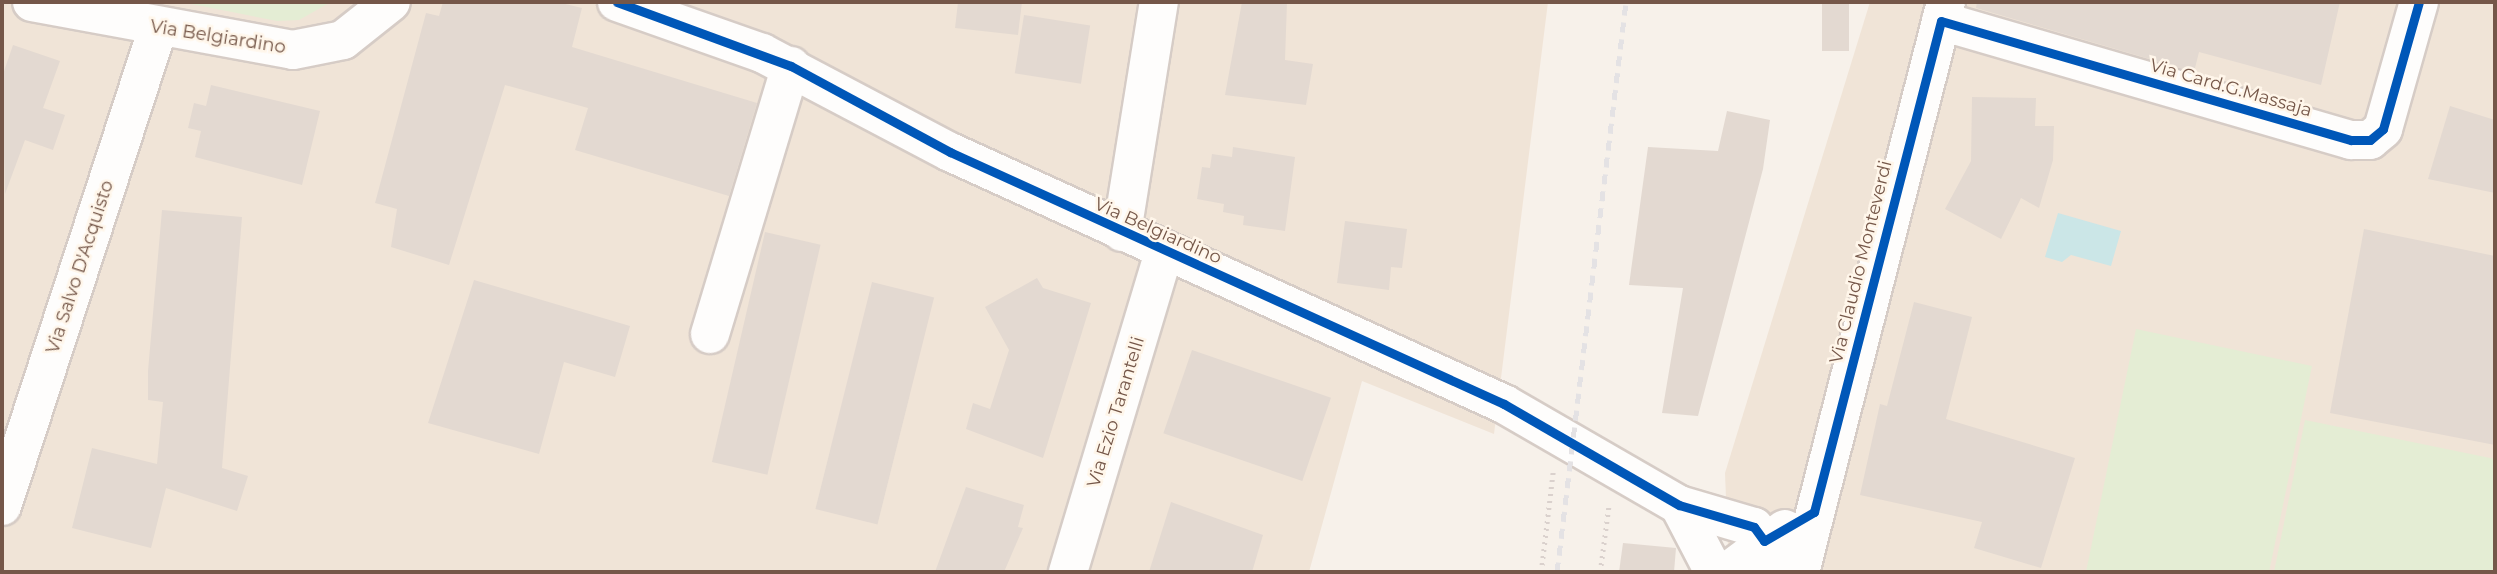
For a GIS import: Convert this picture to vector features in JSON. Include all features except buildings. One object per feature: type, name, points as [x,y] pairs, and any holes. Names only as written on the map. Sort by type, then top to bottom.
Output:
[{"type":"street","name":"Via Belgiardino","points":[[32,2],[265,48],[321,47],[364,27],[391,2]]},
{"type":"street","points":[[1122,232],[1159,2]]},
{"type":"street","name":"Via Card.G.Massaja","points":[[1943,12],[2351,140],[2370,140],[2383,129],[2419,2]]},
{"type":"street","name":"Via Belgiardino","points":[[642,6],[791,66],[950,152],[1164,252],[1383,347],[1558,436],[1679,505],[1754,527],[1764,541]]},
{"type":"street","name":"Via Claudio Monteverdi","points":[[1800,572],[1943,12]]},
{"type":"street","name":"Via Salvo D'Acquisto","points":[[2,506],[158,28]]},
{"type":"street","points":[[710,334],[791,66]]},
{"type":"street","name":"Via Ezio Tarantelli","points":[[1068,572],[1164,252]]},
{"type":"street","points":[[1679,505],[1714,572]]},
{"type":"street","points":[[1727,572],[1764,541],[1814,512]]},
{"type":"street","points":[[1764,541],[1785,572]]},
{"type":"path","points":[[1541,572],[1558,436]]},
{"type":"path","points":[[1600,572],[1613,468]]},
{"type":"shaded area","points":[[2,2],[1548,2],[1494,434],[1362,381],[1309,572],[2,572]]},
{"type":"shaded area","points":[[1870,2],[2495,2],[2495,572],[1729,572],[1725,473]]},
{"type":"green space","points":[[181,2],[331,2],[299,20],[277,21]]},
{"type":"green space","points":[[2136,329],[2312,366],[2269,572],[2086,572]]},
{"type":"green space","points":[[2305,420],[2495,459],[2495,572],[2274,572]]},
{"type":"water","points":[[2058,213],[2121,231],[2111,266],[2071,255],[2062,262],[2045,257]]},
{"type":"railway","points":[[1557,572],[1626,2]]},
{"type":"cycle path","points":[[617,2],[791,66],[950,152],[1504,404],[1679,505],[1754,527],[1764,541],[1814,512],[1941,21],[2351,140],[2370,140],[2383,129],[2419,2]]}]
